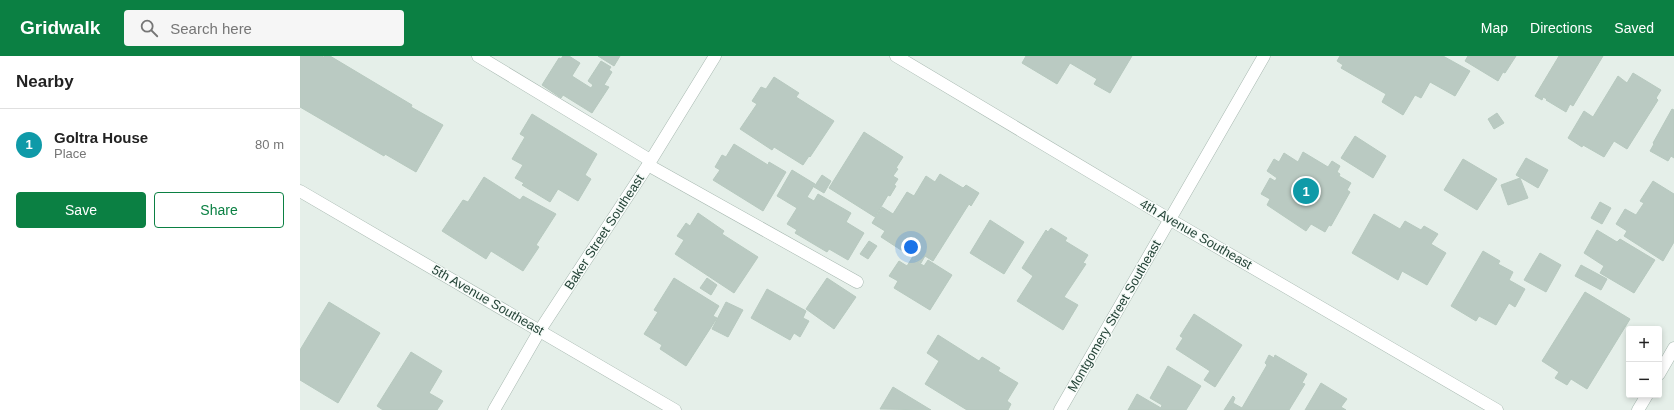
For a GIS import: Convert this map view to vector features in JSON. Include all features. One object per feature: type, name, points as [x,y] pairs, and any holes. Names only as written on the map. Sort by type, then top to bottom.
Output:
[{"type":"street","points":[[478,56],[649,162],[857,282]]},
{"type":"street","name":"Baker Street Southeast","points":[[494,410],[540,330],[649,162],[715,56]]},
{"type":"street","name":"4th Avenue Southeast","points":[[896,56],[1169,219],[1497,410]]},
{"type":"street","name":"Montgomery Street Southeast","points":[[1060,410],[1264,56]]},
{"type":"street","name":"5th Avenue Southeast","points":[[300,191],[675,410]]},
{"type":"street","points":[[1662,369],[1674,348]]},
{"type":"street","points":[[1638,410],[1645,398]]},
{"type":"building","points":[[300,56],[330,56],[412,105],[411,107],[443,125],[416,172],[385,154],[384,156],[300,107]]},
{"type":"building","points":[[563,56],[569,56],[580,63],[572,76],[591,88],[593,85],[588,81],[601,61],[611,67],[609,70],[612,72],[604,85],[609,87],[592,113],[563,95],[561,98],[542,85],[559,58],[561,59]]},
{"type":"building","points":[[598,56],[620,56],[614,66]]},
{"type":"building","points":[[1026,56],[1132,56],[1110,93],[1094,84],[1097,79],[1070,63],[1057,84],[1022,63]]},
{"type":"building","points":[[1340,56],[1443,56],[1470,71],[1455,96],[1430,82],[1421,98],[1415,95],[1403,115],[1382,102],[1386,94],[1341,68],[1343,65],[1337,61]]},
{"type":"building","points":[[1468,56],[1516,56],[1505,73],[1503,72],[1498,81],[1465,61]]},
{"type":"building","points":[[1559,56],[1603,56],[1573,106],[1570,104],[1566,112],[1546,100],[1547,99],[1543,97],[1542,100],[1535,96]]},
{"type":"building","points":[[1633,73],[1661,90],[1656,98],[1658,100],[1627,149],[1614,141],[1604,157],[1583,145],[1582,147],[1568,138],[1584,111],[1593,117],[1618,76],[1627,83]]},
{"type":"building","points":[[774,77],[799,93],[796,97],[834,121],[803,165],[774,147],[772,150],[740,129],[757,104],[752,101],[761,87],[766,89]]},
{"type":"building","points":[[1672,109],[1674,110],[1674,158],[1671,156],[1668,161],[1650,151]]},
{"type":"building","points":[[1497,113],[1504,123],[1494,129],[1488,119]]},
{"type":"building","points":[[532,114],[597,154],[585,175],[591,179],[578,201],[558,189],[550,202],[522,185],[524,183],[515,178],[523,165],[512,159],[525,137],[520,134]]},
{"type":"building","points":[[864,132],[903,157],[893,176],[898,179],[894,185],[896,186],[890,196],[888,195],[875,217],[829,188]]},
{"type":"building","points":[[1355,136],[1386,156],[1373,178],[1341,158]]},
{"type":"building","points":[[734,144],[768,165],[769,162],[786,172],[763,211],[713,180],[720,170],[715,167],[722,155],[726,157]]},
{"type":"building","points":[[1303,152],[1328,167],[1332,161],[1340,166],[1337,172],[1340,174],[1339,176],[1351,183],[1347,190],[1350,192],[1331,226],[1329,225],[1325,232],[1311,224],[1306,231],[1267,205],[1270,199],[1261,194],[1270,178],[1275,181],[1277,178],[1267,171],[1274,159],[1279,162],[1284,153],[1298,162]]},
{"type":"building","points":[[1526,158],[1548,170],[1538,188],[1516,175]]},
{"type":"building","points":[[1463,159],[1497,179],[1477,210],[1444,190]]},
{"type":"building","points":[[792,170],[815,184],[807,197],[814,201],[818,194],[851,213],[846,222],[864,233],[848,260],[829,249],[827,252],[795,233],[797,230],[787,224],[797,208],[777,196]]},
{"type":"building","points":[[940,174],[963,188],[966,185],[979,193],[971,206],[969,204],[933,261],[925,256],[921,263],[881,237],[885,231],[872,223],[882,207],[893,214],[907,192],[914,196],[926,176],[935,182]]},
{"type":"building","points":[[822,175],[831,181],[824,193],[814,187]]},
{"type":"building","points":[[484,177],[520,200],[523,196],[556,214],[536,245],[539,247],[523,271],[491,251],[486,259],[442,231],[463,200],[468,202]]},
{"type":"building","points":[[1520,178],[1528,198],[1508,205],[1501,185]]},
{"type":"building","points":[[1653,181],[1674,194],[1674,242],[1663,261],[1624,236],[1627,231],[1616,224],[1625,209],[1636,215],[1644,203],[1640,201]]},
{"type":"building","points":[[1600,202],[1611,208],[1602,224],[1591,218]]},
{"type":"building","points":[[698,213],[724,231],[722,234],[758,257],[734,293],[675,254],[684,240],[677,236],[686,223],[690,226]]},
{"type":"building","points":[[1374,214],[1400,229],[1405,221],[1421,230],[1424,226],[1438,234],[1431,244],[1446,253],[1427,285],[1402,271],[1398,280],[1352,253]]},
{"type":"building","points":[[990,220],[1024,242],[1004,274],[970,253]]},
{"type":"building","points":[[1051,228],[1067,238],[1065,241],[1088,255],[1083,263],[1086,264],[1064,297],[1078,305],[1063,330],[1017,301],[1033,276],[1022,268],[1046,230],[1048,232]]},
{"type":"building","points":[[1597,230],[1617,242],[1620,239],[1655,260],[1634,293],[1600,273],[1604,266],[1584,253]]},
{"type":"building","points":[[869,241],[877,246],[868,259],[860,254]]},
{"type":"building","points":[[1483,251],[1500,261],[1498,264],[1513,272],[1509,280],[1525,289],[1515,307],[1509,303],[1496,325],[1479,316],[1476,321],[1451,306]]},
{"type":"building","points":[[1540,253],[1561,265],[1546,292],[1524,280]]},
{"type":"building","points":[[912,258],[924,266],[928,260],[952,275],[930,310],[894,288],[898,281],[889,276],[899,261],[907,266]]},
{"type":"building","points":[[1581,265],[1607,279],[1601,290],[1575,276]]},
{"type":"building","points":[[674,278],[719,306],[713,316],[717,318],[686,366],[660,349],[662,345],[644,334],[658,312],[654,310]]},
{"type":"building","points":[[707,278],[717,285],[711,295],[700,288]]},
{"type":"building","points":[[827,278],[856,297],[834,329],[806,309]]},
{"type":"building","points":[[767,289],[806,311],[803,318],[809,321],[800,337],[794,333],[790,340],[751,318]]},
{"type":"building","points":[[1585,292],[1630,319],[1587,389],[1571,379],[1567,385],[1555,378],[1559,372],[1542,361]]},
{"type":"building","points":[[329,302],[380,333],[338,403],[300,380],[300,350]]},
{"type":"building","points":[[726,302],[743,310],[728,337],[712,329]]},
{"type":"building","points":[[1194,314],[1242,345],[1215,387],[1204,380],[1210,371],[1176,349],[1183,338],[1180,336]]},
{"type":"building","points":[[938,335],[979,361],[982,357],[1000,368],[998,371],[1018,383],[1007,401],[1011,404],[1008,410],[967,410],[925,384],[939,361],[927,353]]},
{"type":"building","points":[[411,352],[442,371],[429,393],[443,401],[437,410],[383,410],[377,406]]},
{"type":"building","points":[[1269,355],[1274,358],[1275,355],[1307,374],[1302,383],[1305,384],[1289,410],[1224,410],[1233,396],[1235,398],[1233,403],[1242,408],[1267,365],[1265,363]]},
{"type":"building","points":[[1168,366],[1201,386],[1186,410],[1128,410],[1137,394],[1161,408],[1162,405],[1150,398]]},
{"type":"building","points":[[1321,383],[1347,399],[1341,407],[1346,410],[1305,410]]},
{"type":"building","points":[[893,387],[931,410],[880,409]]},
{"type":"place","name":"Goltra House","points":[[1306,191]]}]
